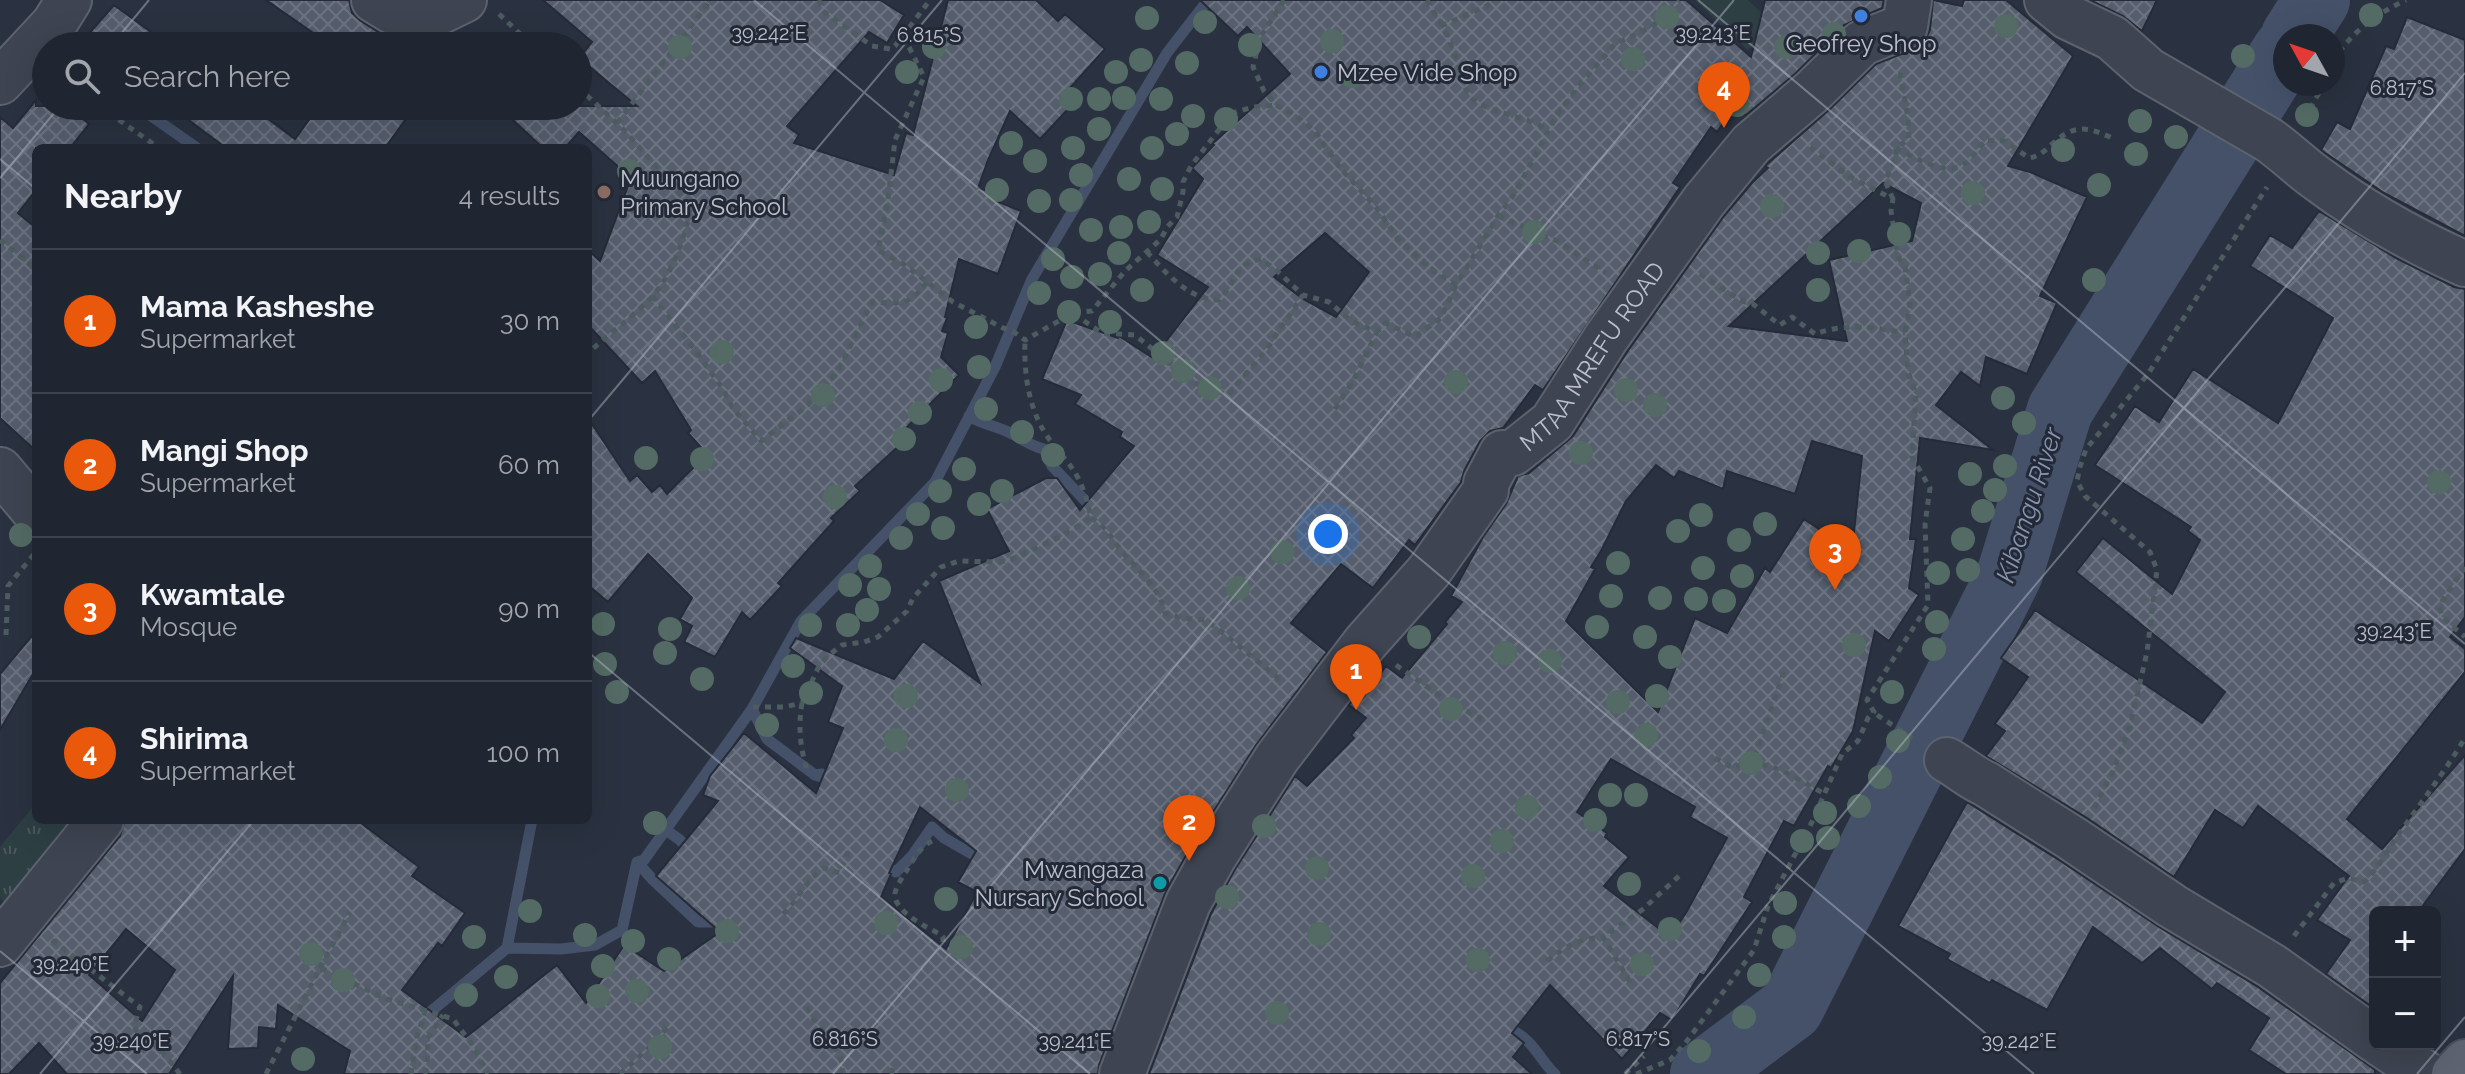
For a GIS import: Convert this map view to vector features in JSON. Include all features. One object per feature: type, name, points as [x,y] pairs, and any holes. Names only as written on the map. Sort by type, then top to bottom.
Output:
[{"type":"main road","points":[[2454,1074],[2465,1062]]},
{"type":"street","points":[[47,32],[69,0]]},
{"type":"street","points":[[374,0],[392,11],[431,16],[479,5]]},
{"type":"street","name":"MTAA MREFU ROAD","points":[[1122,1074],[1188,903],[1277,758],[1365,643],[1429,571],[1486,490],[1486,483],[1502,453],[1513,453],[1552,422],[1606,338],[1704,201],[1745,151],[1862,43],[1905,26],[1909,0]]},
{"type":"street","points":[[2047,0],[2068,17],[2112,38],[2148,70],[2278,147],[2318,179],[2367,211],[2465,264]]},
{"type":"street","points":[[0,82],[32,48]]},
{"type":"street","points":[[0,470],[32,508]]},
{"type":"street","points":[[1947,760],[2172,906],[2272,966],[2369,1036]]},
{"type":"street","points":[[12,931],[98,824]]},
{"type":"street","points":[[2390,1050],[2426,1074]]},
{"type":"path","points":[[617,123],[711,0]]},
{"type":"path","points":[[819,0],[823,11],[872,46],[890,49],[930,0]]},
{"type":"path","points":[[1284,0],[1260,38],[1253,67],[1264,91],[1276,105],[1315,131],[1340,168],[1376,207],[1398,239],[1431,269],[1456,285]]},
{"type":"path","points":[[1427,0],[1456,58],[1468,93],[1475,101],[1528,119],[1548,130]]},
{"type":"path","points":[[1441,26],[1494,0]]},
{"type":"path","points":[[1335,409],[1377,332],[1386,323],[1415,337],[1441,318],[1456,285],[1515,193],[1564,106],[1615,44],[1653,26],[1679,0]]},
{"type":"path","points":[[2345,44],[2358,30],[2384,11],[2406,0]]},
{"type":"path","points":[[479,5],[515,32]]},
{"type":"path","points":[[902,37],[924,77],[895,140],[878,250],[905,265],[953,302],[1025,340]]},
{"type":"path","points":[[1896,148],[1909,139],[1900,71]]},
{"type":"path","points":[[592,100],[617,123],[691,206],[672,264],[652,296],[592,349]]},
{"type":"path","points":[[1025,340],[1073,313],[1092,311],[1125,271],[1161,239],[1177,217],[1183,182],[1191,166],[1221,127],[1236,112],[1276,105]]},
{"type":"path","points":[[119,120],[153,144]]},
{"type":"path","points":[[1780,120],[1839,169],[1893,199]]},
{"type":"path","points":[[1896,148],[1945,170],[1968,162],[1986,140],[2005,141],[2029,158],[2039,156],[2060,137],[2079,128],[2093,129],[2112,138]]},
{"type":"path","points":[[2073,839],[2092,812],[2113,771],[2130,726],[2147,652],[2157,570],[2150,552],[2085,496],[2077,481],[2080,467],[2086,449],[2148,374],[2278,147]]},
{"type":"path","points":[[1636,1074],[1670,1060],[1754,950],[1768,906],[1812,822],[1842,754],[1858,741],[1874,712],[1867,700],[1928,605],[1925,524],[1930,488],[1912,457],[1916,395],[1908,372],[1905,333],[1910,306],[1905,267],[1898,257],[1891,211],[1893,199],[1885,181],[1896,157],[1896,148]]},
{"type":"path","points":[[1498,216],[1557,241],[1587,262],[1651,276],[1680,259],[1732,295],[1753,304],[1780,325],[1792,317],[1815,334],[1841,327],[1880,328],[1905,333]]},
{"type":"path","points":[[0,240],[32,266]]},
{"type":"path","points":[[1147,252],[1175,282],[1207,300],[1219,300],[1227,292],[1237,272],[1248,262],[1261,259],[1303,295],[1329,302],[1351,321],[1377,332]]},
{"type":"path","points":[[652,296],[692,346],[732,407],[761,441],[807,406],[838,371],[872,302],[902,304],[916,297],[927,282]]},
{"type":"path","points":[[1073,313],[1102,333],[1135,335],[1195,383],[1228,395],[1266,350],[1303,295]]},
{"type":"path","points":[[1025,340],[1024,366],[1041,427],[1076,474],[1091,518]]},
{"type":"path","points":[[807,770],[798,726],[802,703],[819,666],[842,645],[878,637],[907,611],[913,598],[941,567],[959,561],[1010,560],[1060,537],[1091,518]]},
{"type":"path","points":[[1091,518],[1099,522],[1142,572],[1162,599],[1165,613],[1205,620],[1317,708]]},
{"type":"path","points":[[6,635],[8,586],[32,557]]},
{"type":"path","points":[[2465,567],[2440,604],[2440,610],[2445,620],[2465,637]]},
{"type":"path","points":[[0,579],[8,586]]},
{"type":"path","points":[[1365,643],[1446,700],[1483,720]]},
{"type":"path","points":[[1752,765],[1784,672]]},
{"type":"path","points":[[753,707],[802,703]]},
{"type":"path","points":[[2272,966],[2334,883],[2348,878],[2364,882],[2377,869],[2465,738]]},
{"type":"path","points":[[1715,758],[1733,768],[1760,763],[1823,793]]},
{"type":"path","points":[[932,841],[925,844],[914,859],[896,888],[895,898],[898,906],[940,934],[943,944]]},
{"type":"path","points":[[783,914],[804,886],[823,868],[840,873],[848,852]]},
{"type":"path","points":[[1547,961],[1569,944],[1581,939],[1603,937],[1642,910],[1679,876]]},
{"type":"path","points":[[266,1074],[350,912]]},
{"type":"path","points":[[12,931],[140,1007],[134,1026],[137,1032],[160,1049],[180,1074]]},
{"type":"path","points":[[1603,937],[1630,982]]},
{"type":"path","points":[[320,968],[387,999],[453,1019],[488,1074]]},
{"type":"path","points":[[807,1007],[810,1016],[838,1053],[843,1063],[842,1073]]},
{"type":"path","points":[[411,1074],[417,1037],[426,1009]]},
{"type":"path","points":[[425,1074],[427,1039],[443,1015]]},
{"type":"path","points":[[620,1074],[670,1024]]},
{"type":"path","points":[[1625,1074],[1644,1056]]},
{"type":"path","points":[[891,1074],[894,1066]]},
{"type":"green space","points":[[1695,0],[1748,0],[1773,24],[1748,50],[1731,34],[1733,31],[1725,23],[1721,25]]},
{"type":"green space","points":[[32,808],[32,824],[79,824],[11,907],[0,898],[0,847]]},
{"type":"building","points":[[266,0],[349,0],[352,13],[378,32],[312,32]]},
{"type":"building","points":[[543,0],[880,0],[904,15],[887,43],[869,32],[787,126],[799,135],[794,143],[894,175],[906,133],[913,135],[948,0],[1036,0],[1058,21],[1065,14],[1105,49],[1061,98],[1070,107],[1040,139],[1010,111],[988,160],[978,188],[998,194],[996,201],[1021,211],[998,274],[959,259],[942,331],[948,333],[941,357],[959,375],[898,436],[903,442],[855,486],[860,491],[831,518],[834,521],[778,583],[782,586],[750,620],[742,612],[715,657],[684,642],[692,626],[680,619],[692,598],[648,554],[608,602],[592,588],[592,424],[630,481],[637,475],[652,492],[660,485],[667,494],[707,454],[688,433],[691,430],[655,371],[642,383],[592,329],[592,254],[600,261],[631,178],[579,132],[568,144],[539,144],[513,120],[592,120],[592,106],[637,106],[592,69],[592,32],[580,32]]},
{"type":"building","points":[[1200,0],[1686,0],[1751,57],[1765,0],[1884,0],[1882,8],[1844,25],[1796,73],[1746,115],[1735,106],[1717,132],[1711,127],[1673,183],[1680,187],[1543,390],[1535,385],[1503,428],[1490,431],[1480,441],[1461,482],[1415,545],[1409,540],[1373,588],[1341,564],[1291,623],[1327,652],[1256,745],[1166,891],[1098,1074],[344,1074],[350,1051],[278,1005],[276,1029],[259,1027],[258,1048],[228,1049],[233,976],[169,1074],[67,1074],[39,1043],[9,1074],[0,1074],[0,983],[120,836],[124,824],[362,824],[419,867],[412,876],[465,913],[442,946],[438,943],[402,990],[466,1037],[557,965],[586,1003],[624,945],[664,971],[720,932],[656,876],[718,801],[703,795],[710,776],[744,733],[816,793],[843,728],[828,722],[842,686],[790,648],[796,638],[894,679],[923,641],[980,683],[939,581],[1009,551],[987,509],[1046,478],[1057,478],[1080,510],[1134,446],[1120,437],[1122,432],[1075,404],[1081,395],[1042,379],[1067,320],[1119,336],[1153,358],[1208,287],[1157,255],[1203,179],[1192,168],[1212,144],[1290,74],[1247,27],[1238,36]],"holes":[[[1325,233],[1369,272],[1336,317],[1303,299],[1274,277]],[[920,807],[976,851],[958,882],[977,892],[946,949],[881,897]],[[126,929],[175,970],[142,1021],[89,975]]]},
{"type":"building","points":[[1933,0],[1962,6],[1964,0],[2006,0],[2073,56],[2008,166],[2030,172],[2087,197],[2040,296],[2057,303],[2027,374],[1986,357],[1980,386],[1961,372],[1936,405],[1993,450],[1920,438],[1910,539],[1916,539],[1909,588],[1919,595],[1889,641],[1875,631],[1853,731],[1831,768],[1828,766],[1794,826],[1784,821],[1744,897],[1752,902],[1704,976],[1700,974],[1672,1020],[1660,1013],[1622,1059],[1550,985],[1512,1033],[1524,1043],[1513,1057],[1532,1074],[1149,1074],[1211,914],[1234,871],[1295,776],[1307,786],[1354,738],[1351,735],[1366,718],[1349,705],[1367,681],[1372,685],[1386,666],[1402,678],[1447,624],[1445,622],[1462,602],[1451,596],[1483,537],[1506,504],[1518,476],[1529,473],[1573,436],[1627,352],[1724,216],[1768,168],[1765,166],[1876,64],[1914,49],[1924,42],[1930,30]],"holes":[[[1883,183],[1921,203],[1912,241],[1829,260],[1847,341],[1729,326]],[[1812,441],[1862,456],[1852,551],[1804,519],[1770,572],[1765,568],[1727,633],[1695,618],[1658,712],[1566,621],[1595,569],[1591,567],[1626,501],[1656,465],[1674,478],[1679,471],[1723,489],[1727,471],[1795,494]],[[1611,759],[1695,807],[1690,817],[1727,838],[1670,937],[1604,886],[1629,857],[1605,837],[1607,833],[1577,812]]]},
{"type":"building","points":[[2090,0],[2157,0],[2142,31],[2123,16]]},
{"type":"building","points":[[114,5],[151,32],[90,32]]},
{"type":"building","points":[[2407,17],[2465,40],[2465,236],[2384,193],[2321,150],[2337,122],[2350,129],[2386,46],[2394,49]]},
{"type":"building","points":[[32,105],[32,120],[84,120],[89,124],[73,144],[32,144],[32,195],[18,213],[32,225],[32,447],[0,418],[0,117],[13,128]]},
{"type":"building","points":[[189,120],[270,120],[295,139],[309,120],[405,120],[388,144],[221,144]]},
{"type":"building","points":[[2319,211],[2396,258],[2454,287],[2465,289],[2465,617],[2450,637],[2465,649],[2465,672],[2347,819],[2382,849],[2465,755],[2465,849],[2422,906],[2369,906],[2369,1005],[2326,974],[2350,940],[2317,920],[2349,876],[2258,806],[2243,828],[2215,810],[2174,877],[2087,818],[1986,756],[2005,731],[1995,724],[2028,677],[2001,658],[2035,610],[2202,723],[2225,692],[2076,572],[2103,538],[2172,594],[2200,540],[2188,531],[2191,527],[2095,465],[2135,406],[2159,422],[2193,369],[2278,423],[2333,318],[2250,266],[2270,235],[2292,248]]},
{"type":"building","points":[[32,636],[32,676],[0,730],[0,674]]},
{"type":"building","points":[[1967,802],[2159,927],[2258,987],[2375,1070],[2375,1074],[2286,1074],[2249,1050],[2269,1018],[2217,983],[2212,989],[2160,948],[2142,963],[2093,927],[2047,1010],[1947,959],[1950,954],[1898,926]]},
{"type":"waterway","points":[[427,1023],[429,1013],[507,948],[561,949],[595,945],[622,930],[637,862],[644,860],[752,709],[801,621],[935,482],[995,367],[1032,279],[1167,53],[1208,0]]},
{"type":"waterway","name":"Kibangu River","points":[[2302,24],[2317,0]]},
{"type":"waterway","name":"Kibangu River","points":[[1703,1074],[1791,1008],[2010,573],[2060,410],[2273,70]]},
{"type":"waterway","points":[[157,120],[191,144]]},
{"type":"waterway","points":[[969,416],[1044,449],[1052,466],[1096,512]]},
{"type":"waterway","points":[[752,709],[767,739],[815,775],[822,774]]},
{"type":"waterway","points":[[815,775],[835,784]]},
{"type":"waterway","points":[[507,948],[531,824]]},
{"type":"waterway","points":[[879,864],[896,872],[912,856],[932,827],[982,863]]},
{"type":"waterway","points":[[666,830],[692,854]]},
{"type":"waterway","points":[[637,862],[698,922],[719,922]]},
{"type":"waterway","points":[[1500,1023],[1529,1042],[1555,1074]]},
{"type":"place","name":"Geofrey Shop","points":[[1861,16]]},
{"type":"place","name":"Mzee Vide Shop","points":[[1321,72]]},
{"type":"place","name":"Shirima","points":[[1724,128]]},
{"type":"place","name":"Muungano Primary School","points":[[604,192]]},
{"type":"place","name":"Kwamtale","points":[[1835,590]]},
{"type":"place","name":"Mama Kasheshe","points":[[1356,710]]},
{"type":"place","name":"Mangi Shop","points":[[1189,861]]},
{"type":"place","name":"Mwangaza Nursary School","points":[[1160,883]]}]
